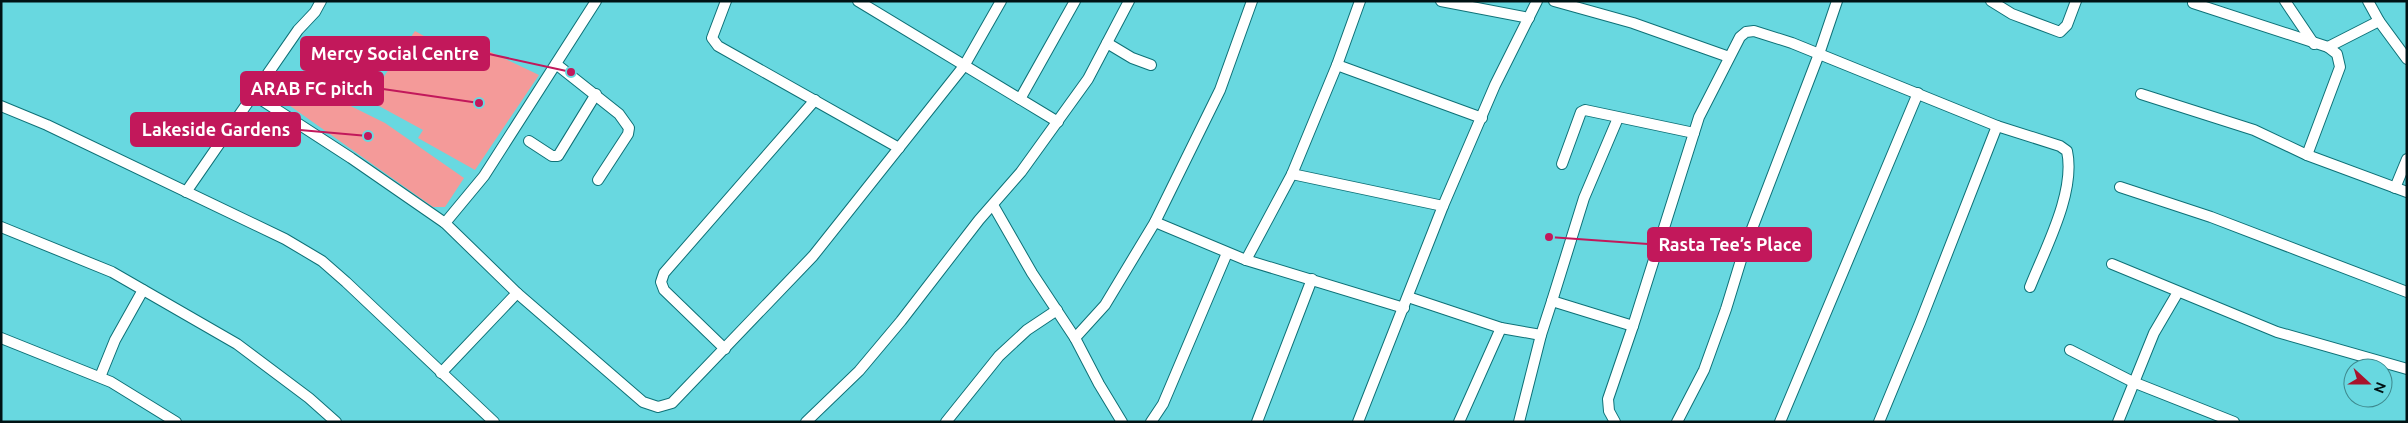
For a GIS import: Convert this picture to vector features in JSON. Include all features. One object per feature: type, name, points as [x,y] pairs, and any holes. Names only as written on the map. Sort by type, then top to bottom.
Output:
[{"type":"street","points":[[186,192],[298,30],[315,12],[321,1]]},
{"type":"street","points":[[445,223],[484,176],[596,1]]},
{"type":"street","points":[[721,1],[711,26],[712,38],[718,46],[899,148]]},
{"type":"street","points":[[712,38],[726,1]]},
{"type":"street","points":[[858,1],[1058,122]]},
{"type":"street","points":[[254,95],[358,162],[445,223],[517,293],[644,402],[658,406],[672,403],[813,256],[964,66],[1001,1]]},
{"type":"street","points":[[1020,99],[1075,1]]},
{"type":"street","points":[[806,422],[859,371],[1021,172],[1088,79],[1129,1]]},
{"type":"street","points":[[1075,338],[1105,304],[1155,222],[1220,90],[1252,1]]},
{"type":"street","points":[[1246,260],[1292,174],[1337,65],[1360,1]]},
{"type":"street","points":[[1441,1],[1529,18]]},
{"type":"street","points":[[1358,422],[1443,206],[1537,1]]},
{"type":"street","points":[[1554,1],[1633,23],[1729,58]]},
{"type":"street","points":[[1677,422],[1704,370],[1745,247],[1819,54],[1837,1]]},
{"type":"street","points":[[1991,1],[2012,14],[2060,32],[2067,26],[2076,1]]},
{"type":"street","points":[[2285,1],[2314,44]]},
{"type":"street","points":[[2368,1],[2379,21],[2407,59]]},
{"type":"street","points":[[2193,3],[2328,47],[2337,54],[2340,66],[2307,155]]},
{"type":"street","points":[[2328,47],[2379,21]]},
{"type":"street","points":[[1615,422],[1609,412],[1608,399],[1699,117],[1740,37],[1746,32],[1754,31],[1819,54],[1997,126],[2060,146],[2067,151],[2069,174],[2064,200],[2030,287]]},
{"type":"street","points":[[1107,43],[1132,58],[1151,65]]},
{"type":"street","points":[[556,64],[619,114],[629,128],[628,134],[598,180]]},
{"type":"street","points":[[1337,65],[1482,118]]},
{"type":"street","points":[[1780,422],[1918,93]]},
{"type":"street","points":[[529,141],[552,156],[558,156],[596,94]]},
{"type":"street","points":[[2141,94],[2237,124],[2307,155],[2407,192]]},
{"type":"street","points":[[725,349],[664,290],[661,282],[664,273],[815,100]]},
{"type":"street","points":[[1,106],[47,125],[285,239],[322,261],[488,419]]},
{"type":"street","points":[[1562,164],[1581,112],[1585,110],[1694,133]]},
{"type":"street","points":[[1519,422],[1541,335],[1584,198],[1618,118]]},
{"type":"street","points":[[1879,422],[1997,126]]},
{"type":"street","points":[[2395,188],[2407,159]]},
{"type":"street","points":[[1292,174],[1443,206]]},
{"type":"street","points":[[2120,187],[2211,217],[2407,292]]},
{"type":"street","points":[[994,205],[1032,273],[1075,338],[1099,384],[1122,422]]},
{"type":"street","points":[[1155,222],[1246,260],[1404,308]]},
{"type":"street","points":[[1,227],[112,272],[237,344],[309,398],[336,422]]},
{"type":"street","points":[[1152,422],[1164,404],[1227,252]]},
{"type":"street","points":[[2112,264],[2277,332],[2407,369]]},
{"type":"street","points":[[1258,422],[1312,280]]},
{"type":"street","points":[[100,377],[115,340],[143,290]]},
{"type":"street","points":[[2118,422],[2154,333],[2178,292]]},
{"type":"street","points":[[441,373],[517,293]]},
{"type":"street","points":[[1408,297],[1501,328],[1541,335]]},
{"type":"street","points":[[1552,301],[1633,326]]},
{"type":"street","points":[[946,422],[1000,356],[1027,330],[1057,310]]},
{"type":"street","points":[[1459,422],[1501,328]]},
{"type":"street","points":[[1,338],[111,382],[176,422]]},
{"type":"street","points":[[2070,350],[2133,382],[2234,422]]},
{"type":"shaded area","points":[[415,31],[463,58],[472,43],[539,75],[475,170],[418,138],[423,130],[368,100]]},
{"type":"shaded area","points":[[280,71],[385,123],[464,178],[445,207],[433,207],[276,96],[272,85]]},
{"type":"place","name":"Mercy Social Centre","points":[[571,72]]},
{"type":"place","name":"ARAB FC pitch","points":[[479,103]]},
{"type":"place","name":"Lakeside Gardens","points":[[368,136]]},
{"type":"place","name":"Rasta Tee’s Place","points":[[1549,237]]}]
